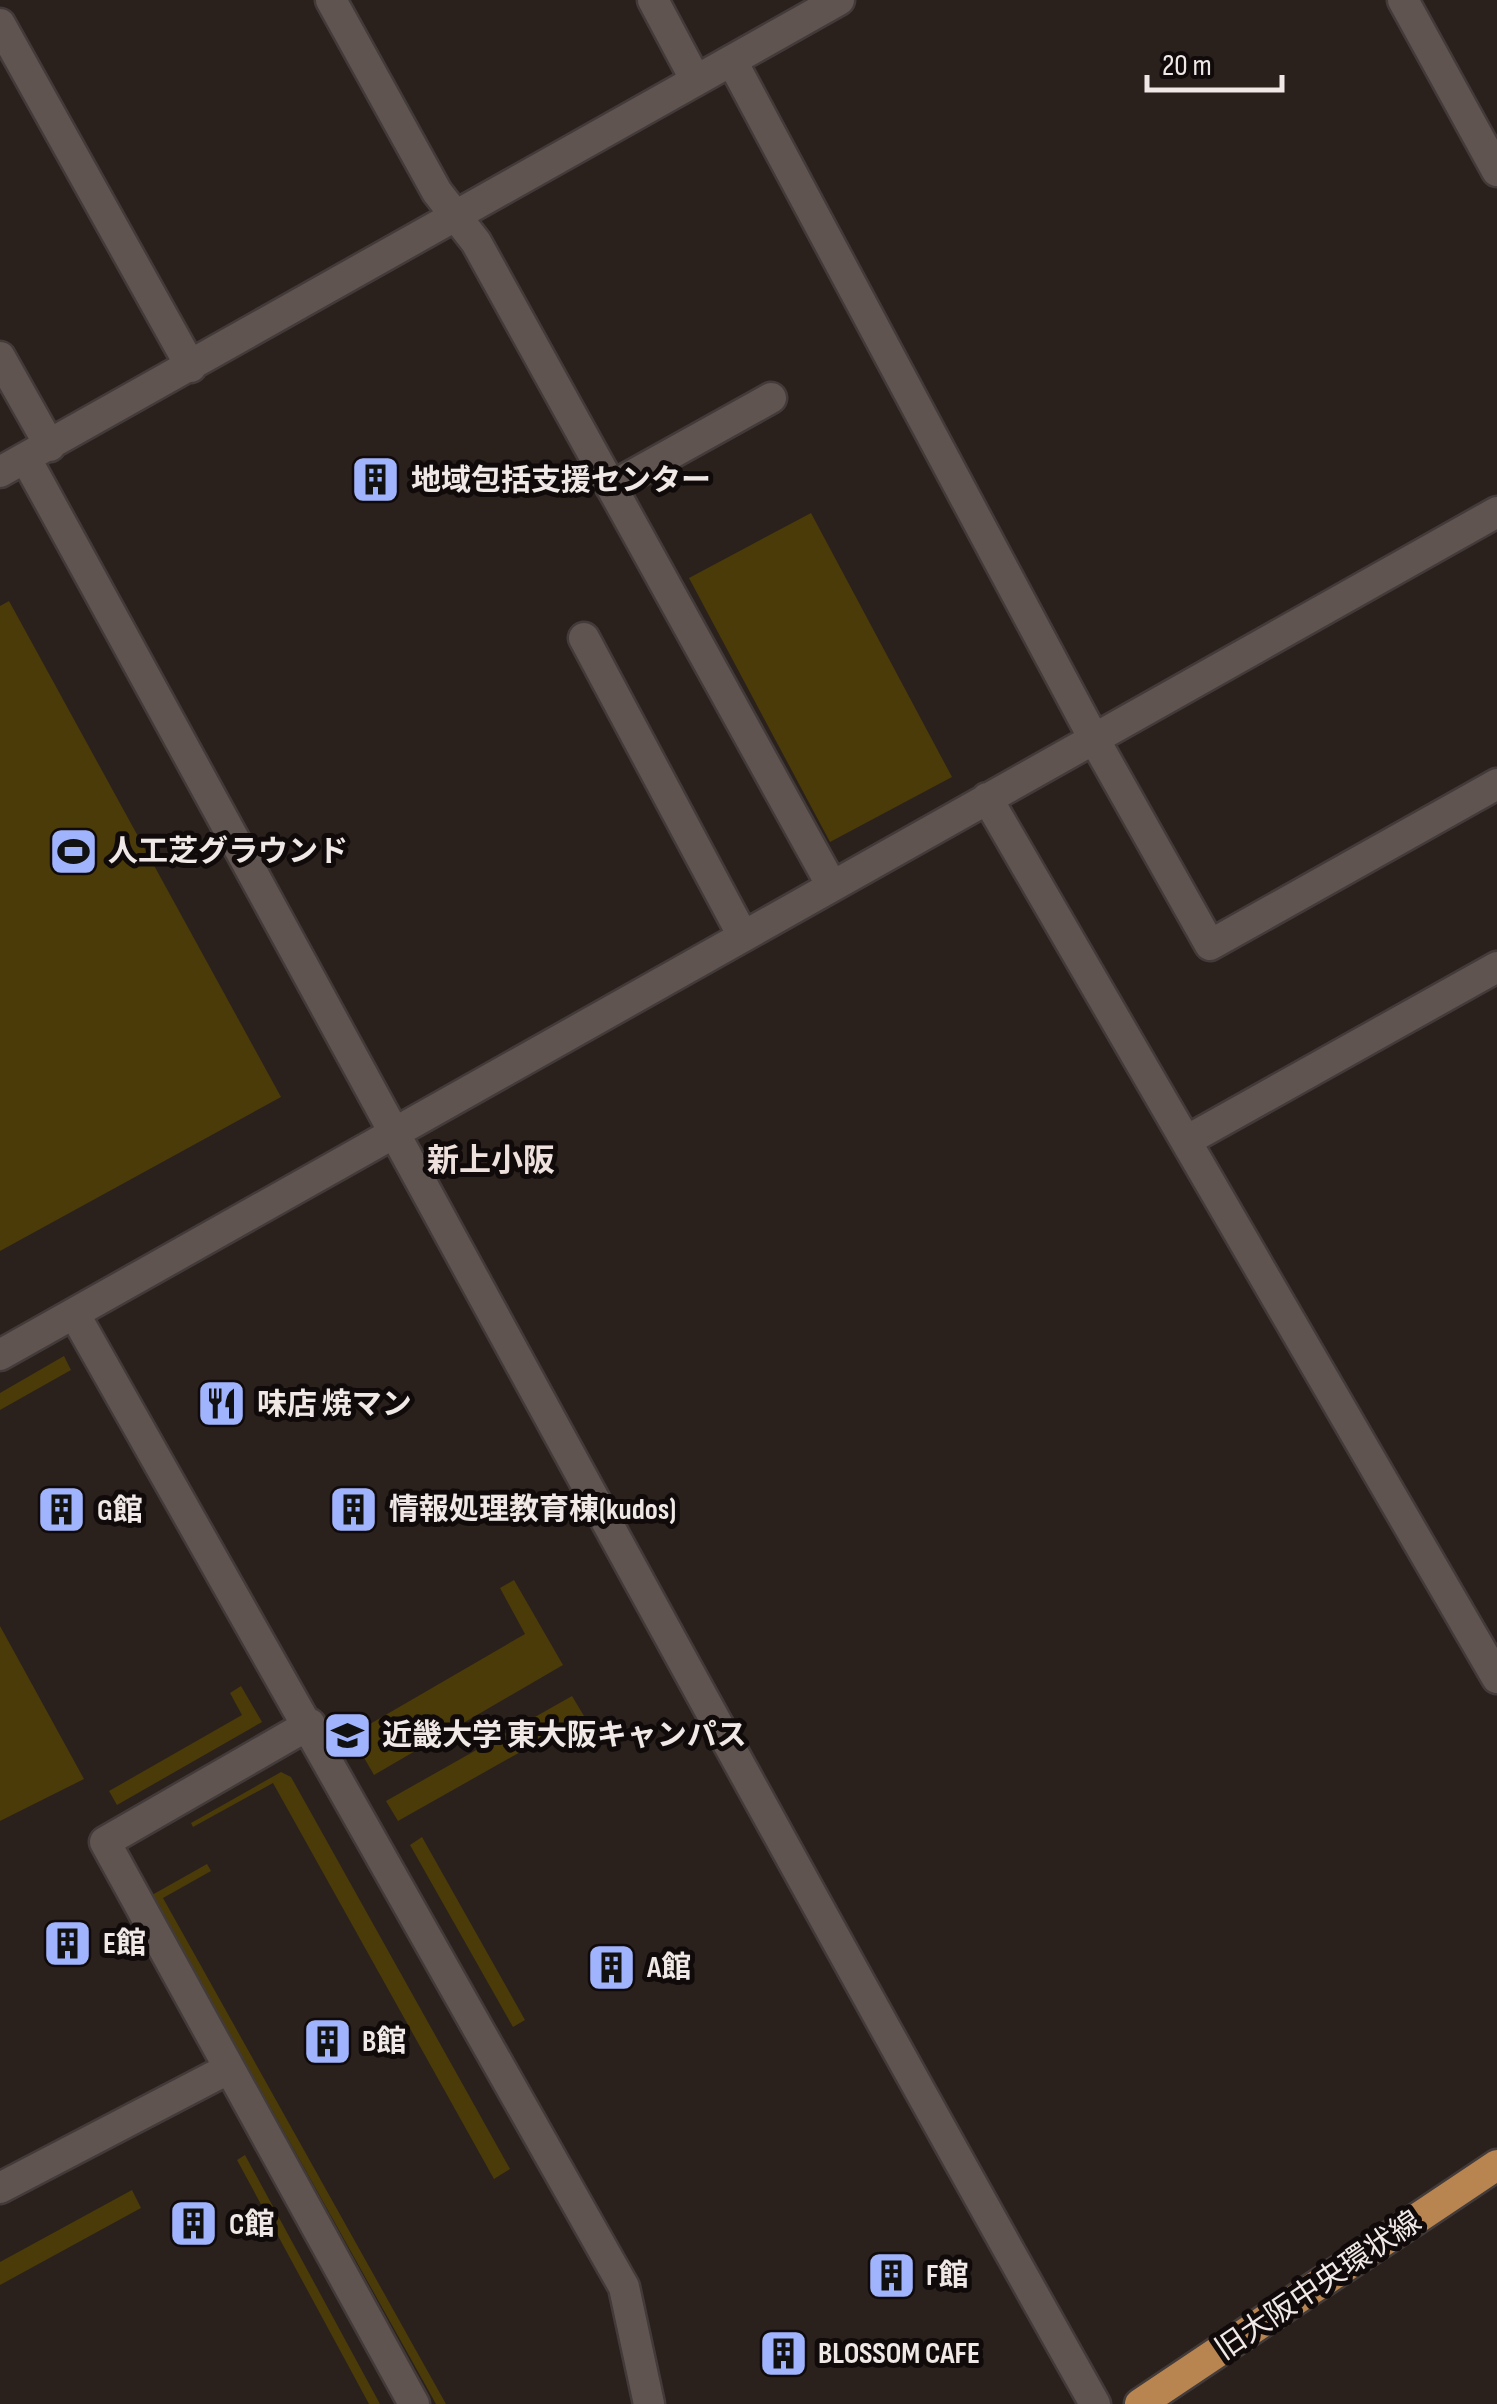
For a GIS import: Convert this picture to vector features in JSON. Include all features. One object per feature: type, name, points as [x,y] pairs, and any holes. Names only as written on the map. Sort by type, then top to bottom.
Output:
[{"type":"main road","name":"旧大阪中央環状線","points":[[1140,2404],[1497,2165]]},
{"type":"street","points":[[331,0],[456,219],[476,242],[832,886]]},
{"type":"street","points":[[653,0],[695,79]]},
{"type":"street","points":[[25,459],[839,0]]},
{"type":"street","points":[[1403,0],[1497,171]]},
{"type":"street","points":[[0,24],[191,367]]},
{"type":"street","points":[[732,62],[1092,737],[1210,945],[1497,784]]},
{"type":"street","points":[[0,357],[25,459],[396,1130],[712,1721],[1095,2404]]},
{"type":"street","points":[[611,486],[770,398]]},
{"type":"street","points":[[0,1356],[1497,512]]},
{"type":"street","points":[[584,638],[743,936]]},
{"type":"street","points":[[987,798],[1497,1678]]},
{"type":"street","points":[[1186,1141],[1497,967]]},
{"type":"street","points":[[76,1315],[624,2287],[648,2404]]},
{"type":"street","points":[[310,1724],[105,1842],[414,2404]]},
{"type":"street","points":[[0,2188],[228,2069]]},
{"type":"shaded area","points":[[811,513],[952,777],[830,842],[689,578]]},
{"type":"shaded area","name":"人工芝グラウンド","points":[[9,601],[281,1097],[0,1251],[0,606]]},
{"type":"shaded area","points":[[64,1356],[71,1370],[0,1410],[0,1393]]},
{"type":"shaded area","points":[[514,1580],[563,1665],[374,1775],[351,1735],[525,1634],[500,1588]]},
{"type":"shaded area","points":[[0,1626],[84,1779],[0,1821]]},
{"type":"shaded area","points":[[241,1686],[262,1722],[117,1805],[109,1791],[242,1715],[230,1693]]},
{"type":"shaded area","points":[[572,1696],[584,1716],[398,1821],[386,1801]]},
{"type":"shaded area","points":[[281,1772],[291,1777],[510,2169],[494,2179],[273,1783],[193,1827],[191,1823]]},
{"type":"shaded area","points":[[422,1837],[525,2020],[513,2027],[410,1845]]},
{"type":"shaded area","points":[[207,1864],[211,1871],[163,1898],[446,2404],[436,2404],[152,1895]]},
{"type":"shaded area","points":[[245,2155],[380,2404],[369,2404],[237,2160]]},
{"type":"shaded area","points":[[132,2190],[141,2208],[0,2285],[0,2262]]},
{"type":"place","name":"地域包括支援センター","points":[[376,480]]},
{"type":"place","name":"人工芝グラウンド","points":[[73,851]]},
{"type":"place","name":"味店 焼マン","points":[[222,1404]]},
{"type":"place","name":"情報処理教育棟(kudos)","points":[[354,1509]]},
{"type":"place","name":"G館","points":[[62,1510]]},
{"type":"place","name":"近畿大学 東大阪キャンパス","points":[[347,1735]]},
{"type":"place","name":"E館","points":[[68,1943]]},
{"type":"place","name":"A館","points":[[612,1967]]},
{"type":"place","name":"B館","points":[[327,2041]]},
{"type":"place","name":"C館","points":[[194,2224]]},
{"type":"place","name":"F館","points":[[891,2275]]},
{"type":"place","name":"BLOSSOM CAFE","points":[[783,2353]]},
{"type":"district","name":"新上小阪","points":[[491,1160]]}]
